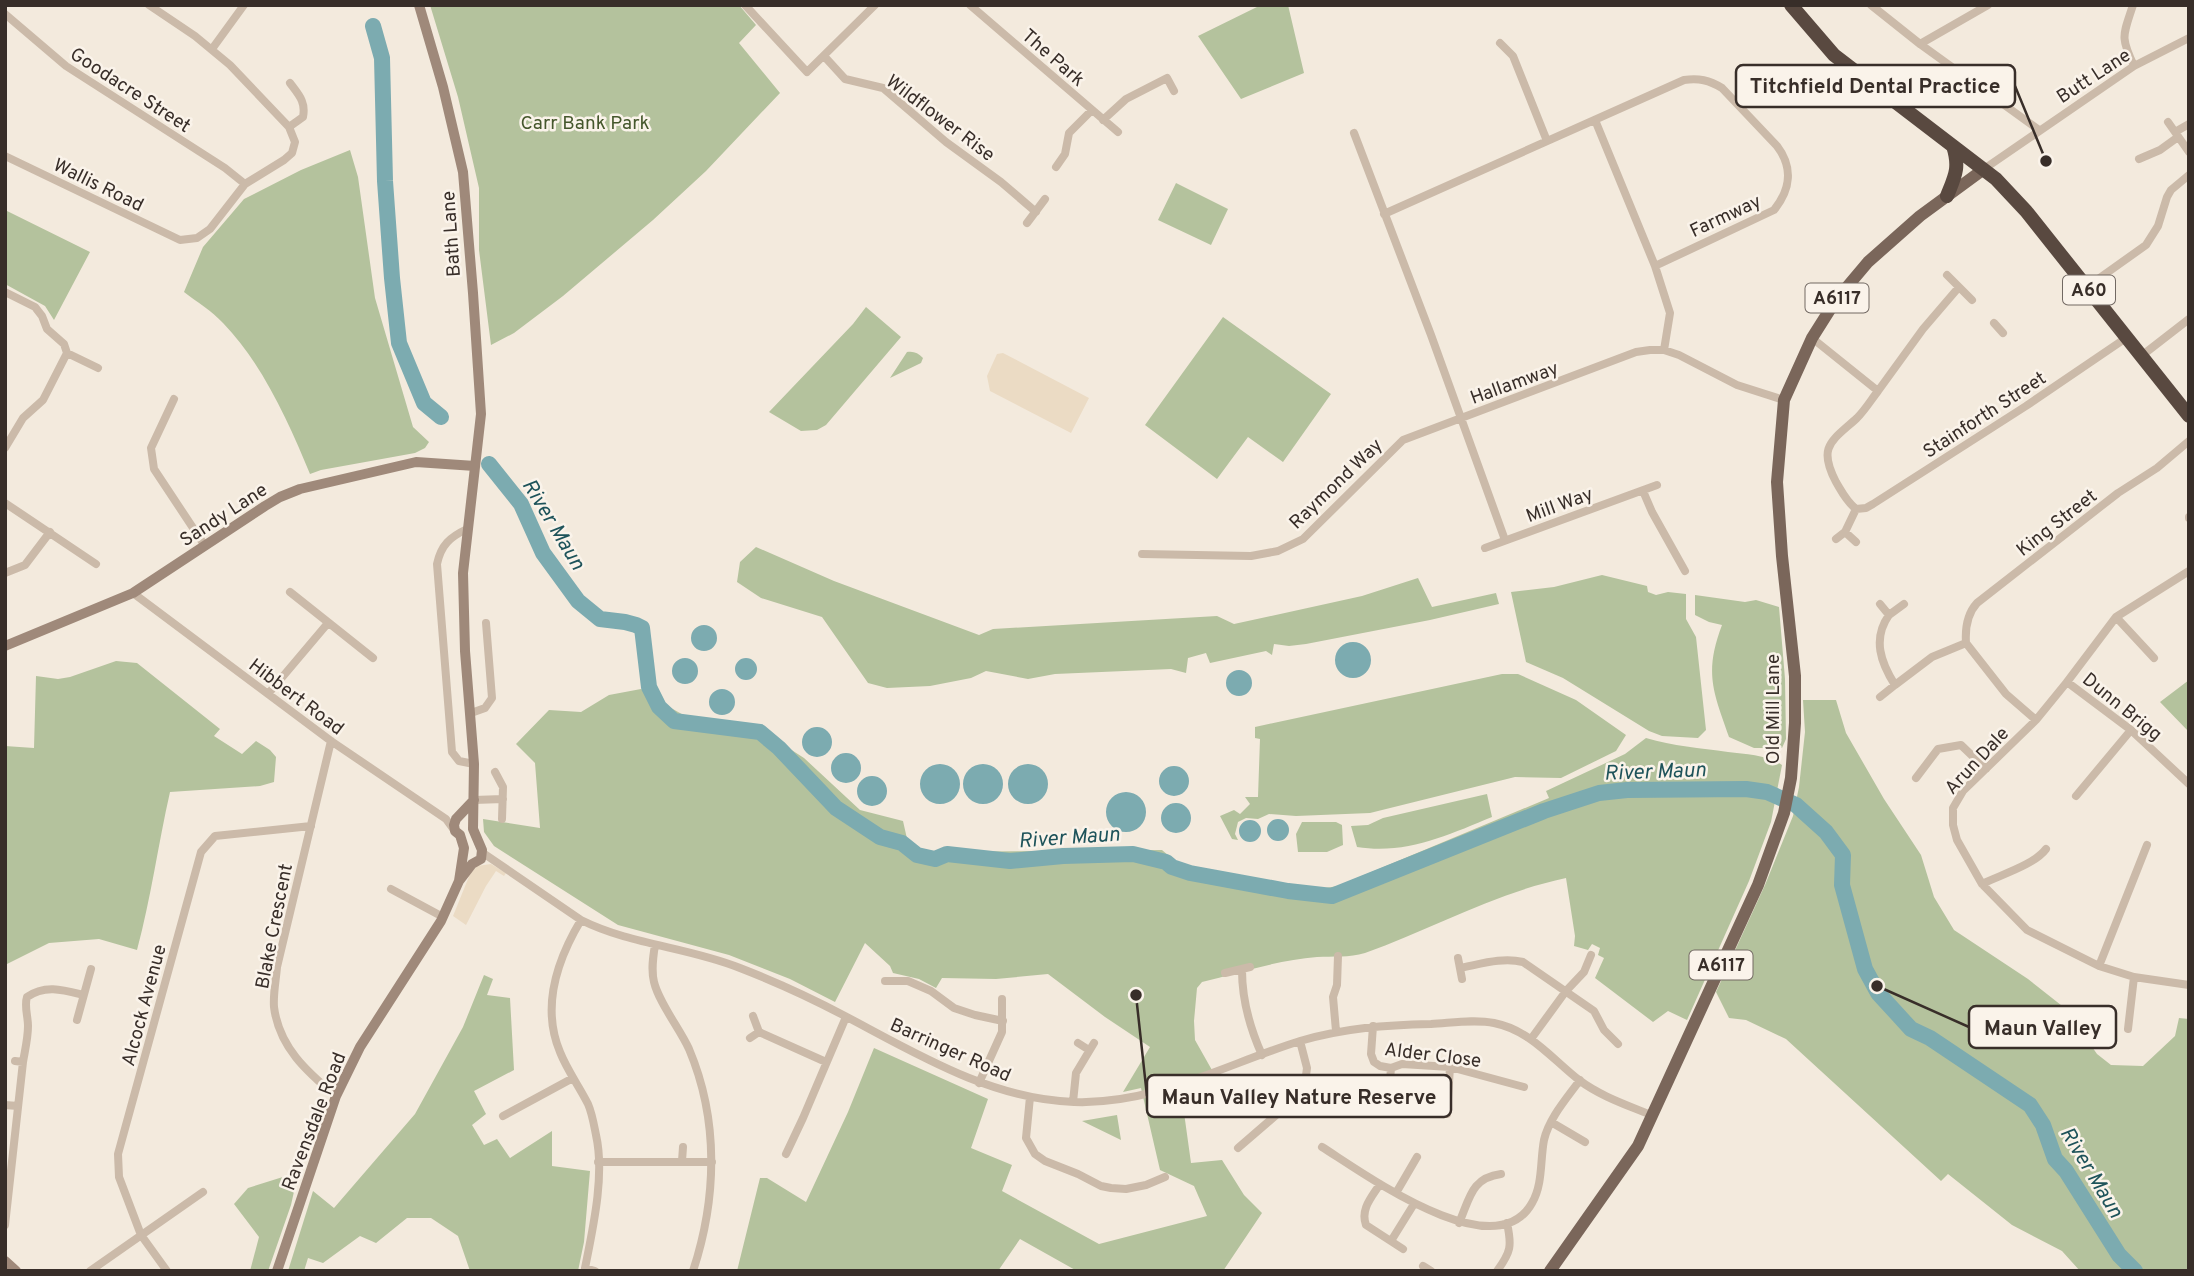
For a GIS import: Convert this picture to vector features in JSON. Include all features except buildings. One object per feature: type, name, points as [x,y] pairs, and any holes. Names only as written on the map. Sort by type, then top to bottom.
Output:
[{"type":"highway","name":"A60","points":[[1791,5],[1834,55],[1996,178],[2026,211],[2189,416]]},
{"type":"highway","points":[[1947,196],[1957,168],[1953,146]]},
{"type":"main road","name":"Bath Lane","points":[[419,5],[443,87],[463,172],[481,414],[475,466]]},
{"type":"main road","name":"Old Mill Lane","points":[[1550,1271],[1638,1146],[1758,885],[1784,813],[1795,723],[1795,676],[1777,482],[1784,400],[1812,338],[1836,300],[1868,262],[1920,216],[1984,169]]},
{"type":"main road","name":"Sandy Lane","points":[[5,646],[133,593],[272,502],[300,489],[416,462],[475,466]]},
{"type":"main road","points":[[475,466],[463,585],[474,764],[473,825],[476,856]]},
{"type":"main road","points":[[453,818],[474,800]]},
{"type":"main road","points":[[453,818],[466,816],[473,825]]},
{"type":"main road","points":[[453,818],[458,833],[476,856]]},
{"type":"main road","points":[[458,833],[470,834],[473,825]]},
{"type":"main road","name":"Ravensdale Road","points":[[277,1271],[337,1096],[360,1047],[409,973],[443,917],[459,881],[476,856]]},
{"type":"main road","points":[[5,1261],[16,1271]]},
{"type":"street","points":[[149,5],[212,49],[289,127],[295,142],[292,153],[245,184]]},
{"type":"street","points":[[212,49],[244,5]]},
{"type":"street","points":[[746,6],[807,72],[875,5]]},
{"type":"street","name":"The Park","points":[[970,5],[1118,132]]},
{"type":"street","points":[[1871,5],[2039,130]]},
{"type":"street","points":[[1920,44],[1988,5]]},
{"type":"street","points":[[2133,5],[2123,43],[2134,66]]},
{"type":"street","name":"Goodacre Street","points":[[5,14],[66,66],[225,168],[245,184]]},
{"type":"street","name":"Butt Lane","points":[[1984,169],[2134,66],[2189,38]]},
{"type":"street","points":[[1500,43],[1513,56],[1547,141]]},
{"type":"street","name":"Wildflower Rise","points":[[824,56],[845,79],[883,88],[1035,212]]},
{"type":"street","points":[[1104,120],[1126,99],[1167,78],[1174,91]]},
{"type":"street","name":"Farmway","points":[[1384,214],[1684,80],[1704,79],[1722,88],[1784,155],[1788,167],[1786,192],[1774,210],[1656,265]]},
{"type":"street","points":[[289,127],[303,117],[305,110],[304,102],[290,83]]},
{"type":"street","points":[[1056,167],[1065,154],[1069,134],[1092,110]]},
{"type":"street","points":[[1595,120],[1656,265],[1670,313],[1664,350],[1737,385],[1784,400]]},
{"type":"street","points":[[2168,122],[2189,152]]},
{"type":"street","points":[[2139,159],[2160,150],[2189,124]]},
{"type":"street","name":"Hallamway","points":[[1354,133],[1461,418],[1636,352],[1664,350]]},
{"type":"street","name":"Wallis Road","points":[[5,156],[180,240],[197,239],[210,229],[245,184]]},
{"type":"street","points":[[2087,287],[2146,245],[2158,226],[2171,190],[2189,175]]},
{"type":"street","points":[[1027,223],[1045,199]]},
{"type":"street","points":[[1947,275],[1972,300]]},
{"type":"street","points":[[1836,539],[1845,532],[1856,509],[1847,502],[1828,467],[1830,443],[1860,415],[1923,329],[1959,287]]},
{"type":"street","points":[[5,292],[35,307],[47,328],[64,344],[67,353],[43,400],[23,418],[5,448]]},
{"type":"street","points":[[2140,357],[2189,319]]},
{"type":"street","points":[[1994,323],[2003,332]]},
{"type":"street","points":[[1812,338],[1878,391]]},
{"type":"street","name":"Stainforth Street","points":[[1856,509],[1874,504],[2126,338]]},
{"type":"street","points":[[67,353],[99,368]]},
{"type":"street","points":[[174,399],[151,447],[151,458],[154,469],[205,546]]},
{"type":"street","points":[[1461,418],[1505,540]]},
{"type":"street","name":"Raymond Way","points":[[1142,554],[1251,556],[1278,551],[1303,539],[1403,440],[1461,418]]},
{"type":"street","name":"King Street","points":[[1966,643],[1967,619],[1977,603],[2189,441]]},
{"type":"street","name":"Mill Way","points":[[1485,548],[1657,485]]},
{"type":"street","points":[[1643,491],[1685,571]]},
{"type":"street","points":[[5,503],[96,564]]},
{"type":"street","points":[[467,529],[452,536],[440,549],[437,564],[452,752],[459,761],[474,764]]},
{"type":"street","points":[[5,573],[24,565],[50,532]]},
{"type":"street","points":[[1845,532],[1856,542]]},
{"type":"street","name":"Arun Dale","points":[[2188,574],[2116,617],[2036,720],[1963,791],[1953,808],[1953,825],[1957,840],[1982,884],[2027,930],[2099,966],[2134,977],[2189,985]]},
{"type":"street","points":[[290,592],[373,658]]},
{"type":"street","name":"Hibbert Road","points":[[133,593],[331,741],[453,818]]},
{"type":"street","points":[[1880,604],[1889,615]]},
{"type":"street","points":[[1895,685],[1884,667],[1880,636],[1882,625],[1889,615],[1903,604]]},
{"type":"street","points":[[2116,617],[2154,658]]},
{"type":"street","points":[[268,694],[328,623]]},
{"type":"street","points":[[471,713],[485,708],[492,698],[486,623]]},
{"type":"street","points":[[1880,697],[1932,657],[1966,643],[2006,694],[2036,720]]},
{"type":"street","name":"Dunn Brigg","points":[[2067,682],[2131,730],[2189,784]]},
{"type":"street","points":[[2076,796],[2131,730]]},
{"type":"street","name":"Blake Crescent","points":[[331,741],[278,967],[274,1006],[284,1042],[306,1071],[337,1096]]},
{"type":"street","points":[[1916,778],[1938,749],[1961,745],[1986,769]]},
{"type":"street","points":[[495,772],[503,787],[502,819]]},
{"type":"street","points":[[474,800],[503,799]]},
{"type":"street","name":"Alcock Avenue","points":[[167,1271],[141,1235],[119,1177],[118,1154],[201,852],[215,836],[311,826]]},
{"type":"street","points":[[2099,966],[2147,845]]},
{"type":"street","points":[[1982,884],[2031,861],[2046,849]]},
{"type":"street","name":"Barringer Road","points":[[476,856],[581,920],[617,935],[740,968],[979,1083],[1004,1092],[1073,1102],[1133,1098],[1336,1031],[1373,1026],[1493,1023],[1514,1029],[1531,1038],[1580,1080],[1615,1100],[1651,1115]]},
{"type":"street","points":[[391,889],[443,917]]},
{"type":"street","points":[[581,920],[565,946],[557,970],[551,1002],[551,1026],[559,1051],[589,1107],[597,1138],[596,1214],[584,1268],[595,1271]]},
{"type":"street","points":[[655,945],[652,967],[654,982],[688,1047],[703,1088],[710,1128],[710,1197],[693,1271]]},
{"type":"street","points":[[1531,1038],[1566,991],[1584,972],[1591,955]]},
{"type":"street","points":[[1336,1031],[1334,997],[1338,956]]},
{"type":"street","points":[[1458,958],[1462,979]]},
{"type":"street","points":[[1460,968],[1511,959],[1523,962],[1594,1010],[1604,1030],[1618,1044]]},
{"type":"street","points":[[1225,973],[1246,968],[1242,992],[1251,1031],[1262,1055]]},
{"type":"street","points":[[77,1020],[91,969]]},
{"type":"street","points":[[2128,1029],[2134,977]]},
{"type":"street","points":[[894,980],[894,991]]},
{"type":"street","points":[[885,981],[908,981],[931,991],[954,1008],[1003,1021]]},
{"type":"street","points":[[5,1225],[9,1156],[18,1106],[19,1062],[28,1031],[25,1004],[27,997],[47,989],[83,995]]},
{"type":"street","points":[[979,1083],[1002,1032],[1002,999]]},
{"type":"street","points":[[754,1017],[759,1032],[826,1062]]},
{"type":"street","points":[[781,1143],[788,1151],[846,1017]]},
{"type":"street","name":"Alder Close","points":[[1373,1026],[1371,1054],[1374,1062],[1380,1066],[1391,1068],[1402,1064],[1450,1068],[1524,1087]]},
{"type":"street","points":[[750,1038],[759,1032]]},
{"type":"street","points":[[1238,1148],[1297,1097],[1305,1083],[1307,1068],[1300,1041]]},
{"type":"street","points":[[1073,1102],[1076,1073],[1091,1047],[1077,1043]]},
{"type":"street","points":[[1386,1104],[1391,1068]]},
{"type":"street","points":[[1447,1114],[1450,1068]]},
{"type":"street","points":[[503,1116],[573,1078]]},
{"type":"street","points":[[1322,1147],[1414,1205],[1471,1226],[1507,1223],[1523,1215],[1532,1204],[1537,1189],[1544,1139],[1551,1122],[1580,1080]]},
{"type":"street","points":[[1030,1097],[1026,1138],[1035,1154],[1045,1161],[1111,1188],[1126,1189],[1146,1185],[1159,1176]]},
{"type":"street","points":[[5,1104],[18,1106]]},
{"type":"street","points":[[1551,1122],[1585,1142]]},
{"type":"street","points":[[1237,1133],[1246,1140]]},
{"type":"street","points":[[682,1147],[682,1161]]},
{"type":"street","points":[[1325,1161],[1331,1153]]},
{"type":"street","points":[[1396,1193],[1417,1157]]},
{"type":"street","points":[[598,1162],[712,1161]]},
{"type":"street","points":[[1459,1223],[1476,1184],[1487,1176],[1501,1174]]},
{"type":"street","points":[[1380,1184],[1364,1210],[1363,1218],[1366,1225],[1403,1249]]},
{"type":"street","points":[[90,1271],[203,1192]]},
{"type":"street","points":[[1391,1241],[1414,1205]]},
{"type":"street","points":[[1497,1271],[1509,1253],[1511,1242],[1507,1223]]},
{"type":"green space","name":"Carr Bank Park","points":[[430,5],[739,5],[756,25],[739,43],[780,93],[706,171],[653,220],[563,296],[514,333],[491,345],[479,250],[479,188],[458,97]]},
{"type":"green space","points":[[1261,5],[1288,5],[1304,73],[1241,99],[1198,36]]},
{"type":"green space","points":[[350,150],[358,177],[375,298],[413,427],[429,442],[425,448],[415,453],[310,474],[284,414],[250,356],[219,319],[184,292],[203,247],[244,199],[301,170]]},
{"type":"green space","points":[[1176,183],[1228,209],[1211,245],[1158,220]]},
{"type":"green space","points":[[5,210],[90,252],[54,320],[45,306],[5,284]]},
{"type":"green space","points":[[866,307],[901,337],[826,425],[817,430],[801,431],[769,412],[853,324]]},
{"type":"green space","points":[[1223,317],[1331,394],[1283,462],[1248,437],[1217,479],[1145,425]]},
{"type":"green space","points":[[907,352],[914,352],[923,358],[921,363],[890,378]]},
{"type":"green space","points":[[756,547],[834,581],[979,635],[993,629],[1217,616],[1234,624],[1362,596],[1418,578],[1432,607],[1496,593],[1499,604],[1306,644],[1274,644],[1272,655],[1266,651],[1210,663],[1206,653],[1188,658],[1186,673],[1171,669],[1055,674],[1028,679],[986,671],[971,678],[930,686],[887,688],[868,683],[822,617],[761,598],[737,582],[740,562]]},
{"type":"green space","points":[[1602,575],[1647,586],[1648,592],[1656,595],[1668,592],[1686,594],[1686,619],[1696,637],[1706,730],[1698,738],[1662,736],[1649,731],[1563,678],[1526,662],[1511,592],[1554,587]]},
{"type":"green space","points":[[1695,595],[1745,602],[1756,600],[1779,607],[1785,679],[1786,739],[1782,748],[1754,748],[1729,737],[1715,694],[1712,669],[1722,625],[1695,615]]},
{"type":"green space","points":[[116,661],[137,663],[220,729],[214,736],[242,754],[256,741],[270,750],[276,757],[274,782],[260,786],[170,792],[137,950],[99,939],[49,943],[5,965],[5,746],[34,748],[36,676],[58,679],[70,677]]},
{"type":"green space","points":[[1502,674],[1518,674],[1576,700],[1626,735],[1616,751],[1561,778],[1515,777],[1370,813],[1296,816],[1269,814],[1258,819],[1246,818],[1238,822],[1235,834],[1238,840],[1232,839],[1220,816],[1234,810],[1240,814],[1250,804],[1245,797],[1258,797],[1260,739],[1255,738],[1255,727]]},
{"type":"green space","points":[[2189,680],[2189,732],[2160,702]]},
{"type":"green space","points":[[641,689],[687,717],[751,724],[804,758],[860,810],[903,821],[910,852],[1162,850],[1182,867],[1319,889],[1338,886],[1549,798],[1546,791],[1625,754],[1646,738],[1756,756],[1782,765],[1771,822],[1749,881],[1687,1020],[1668,1011],[1653,1022],[1595,978],[1604,958],[1598,955],[1600,948],[1592,944],[1588,950],[1574,946],[1575,936],[1566,878],[1489,902],[1365,953],[1288,961],[1202,982],[1197,988],[1195,1040],[1217,1079],[1181,1091],[1191,1163],[1222,1160],[1244,1195],[1262,1213],[1223,1271],[1077,1271],[1020,1239],[998,1271],[737,1271],[760,1178],[767,1178],[806,1202],[874,1048],[988,1099],[971,1148],[1012,1165],[1002,1191],[1099,1244],[1207,1216],[1194,1186],[1160,1170],[1141,1088],[1123,1092],[1150,1047],[1048,974],[996,979],[942,978],[936,988],[919,979],[893,973],[890,966],[865,943],[835,1002],[790,979],[729,955],[618,925],[494,846],[484,832],[483,819],[540,828],[535,763],[516,744],[549,710],[581,712],[609,695]]},
{"type":"green space","points":[[1803,700],[1836,700],[1846,733],[1884,799],[1921,855],[1934,897],[1954,930],[2028,979],[2066,1009],[2097,1054],[2111,1065],[2143,1066],[2175,1036],[2179,1018],[2189,1019],[2189,1271],[2080,1271],[2062,1251],[2012,1225],[1948,1174],[1941,1181],[1786,1039],[1746,1020],[1729,1018],[1716,992],[1793,816],[1805,732]]},
{"type":"green space","points":[[1487,794],[1492,817],[1476,824],[1410,846],[1375,849],[1357,847],[1351,826],[1368,825],[1383,818]]},
{"type":"green space","points":[[1302,822],[1336,822],[1342,825],[1343,845],[1327,852],[1298,852],[1296,834]]},
{"type":"green space","points":[[484,975],[493,979],[487,995],[510,998],[514,1070],[474,1091],[486,1114],[472,1125],[484,1145],[497,1139],[510,1158],[552,1131],[552,1166],[590,1171],[584,1242],[578,1271],[470,1271],[458,1236],[431,1218],[407,1218],[376,1243],[360,1236],[323,1263],[308,1258],[304,1271],[288,1271],[313,1191],[334,1208],[415,1114],[463,1027]]},
{"type":"green space","points":[[1117,1115],[1121,1140],[1082,1121]]},
{"type":"green space","points":[[286,1176],[297,1178],[291,1205],[268,1271],[250,1271],[259,1237],[234,1204],[248,1188]]},
{"type":"shaded area","points":[[1003,353],[1089,398],[1071,433],[990,391],[987,376],[997,354]]},
{"type":"shaded area","points":[[491,864],[506,873],[504,876],[496,871],[466,925],[453,916],[470,874],[477,866]]},
{"type":"water","points":[[704,625],[713,629],[717,638],[713,647],[704,651],[695,647],[691,638],[695,629]]},
{"type":"water","points":[[1353,642],[1366,647],[1371,660],[1366,673],[1353,678],[1340,673],[1335,660],[1340,647]]},
{"type":"water","points":[[685,658],[694,662],[698,671],[694,680],[685,684],[676,680],[672,671],[676,662]]},
{"type":"water","points":[[746,658],[754,661],[757,669],[754,677],[746,680],[738,677],[735,669],[738,661]]},
{"type":"water","points":[[1239,670],[1248,674],[1252,683],[1248,692],[1239,696],[1230,692],[1226,683],[1230,674]]},
{"type":"water","points":[[722,689],[731,693],[735,702],[731,711],[722,715],[713,711],[709,702],[713,693]]},
{"type":"water","points":[[817,727],[828,731],[832,742],[828,753],[817,757],[806,753],[802,742],[806,731]]},
{"type":"water","points":[[846,753],[857,757],[861,768],[857,779],[846,783],[835,779],[831,768],[835,757]]},
{"type":"water","points":[[940,764],[948,765],[954,770],[959,776],[959,792],[954,798],[948,803],[940,804],[932,803],[926,798],[921,792],[920,784],[921,776],[926,770],[932,765]]},
{"type":"water","points":[[983,764],[991,765],[997,770],[1002,776],[1002,792],[997,798],[991,803],[983,804],[975,803],[969,798],[964,792],[963,784],[964,776],[969,770],[975,765]]},
{"type":"water","points":[[1028,764],[1036,765],[1042,770],[1047,776],[1047,792],[1042,798],[1036,803],[1028,804],[1020,803],[1014,798],[1009,792],[1008,784],[1009,776],[1014,770],[1020,765]]},
{"type":"water","points":[[1174,766],[1185,770],[1189,781],[1185,792],[1174,796],[1163,792],[1159,781],[1163,770]]},
{"type":"water","points":[[872,776],[883,780],[887,791],[883,802],[872,806],[861,802],[857,791],[861,780]]},
{"type":"water","points":[[1126,792],[1134,793],[1140,798],[1145,804],[1145,820],[1140,826],[1134,831],[1126,832],[1118,831],[1112,826],[1107,820],[1106,812],[1107,804],[1112,798],[1118,793]]},
{"type":"water","points":[[1176,803],[1187,807],[1191,818],[1187,829],[1176,833],[1165,829],[1161,818],[1165,807]]},
{"type":"water","points":[[1274,819],[1282,819],[1289,826],[1289,834],[1282,841],[1274,841],[1267,834],[1267,826]]},
{"type":"water","points":[[1246,820],[1254,820],[1261,827],[1261,835],[1254,842],[1246,842],[1239,835],[1239,827]]},
{"type":"waterway","name":"River Maun","points":[[373,26],[382,58],[385,181],[399,343],[424,403],[441,417]]},
{"type":"waterway","name":"River Maun","points":[[489,464],[521,504],[543,553],[578,601],[600,619],[625,622],[642,628],[649,687],[659,707],[674,721],[760,732],[779,748],[836,808],[880,837],[902,843],[917,855],[935,859],[947,854],[1010,861],[1133,854],[1166,862],[1190,873],[1332,896],[1544,811],[1599,793],[1627,790],[1746,789],[1767,792],[1796,805],[1826,832],[1843,855],[1842,885],[1865,969],[1878,993],[1911,1029],[1930,1038],[2030,1105],[2043,1125],[2055,1159],[2066,1171],[2119,1255],[2135,1271]]},
{"type":"place","name":"Titchfield Dental Practice","points":[[2046,161]]},
{"type":"place","name":"Maun Valley","points":[[1877,986]]},
{"type":"place","name":"Maun Valley Nature Reserve","points":[[1136,995]]}]
